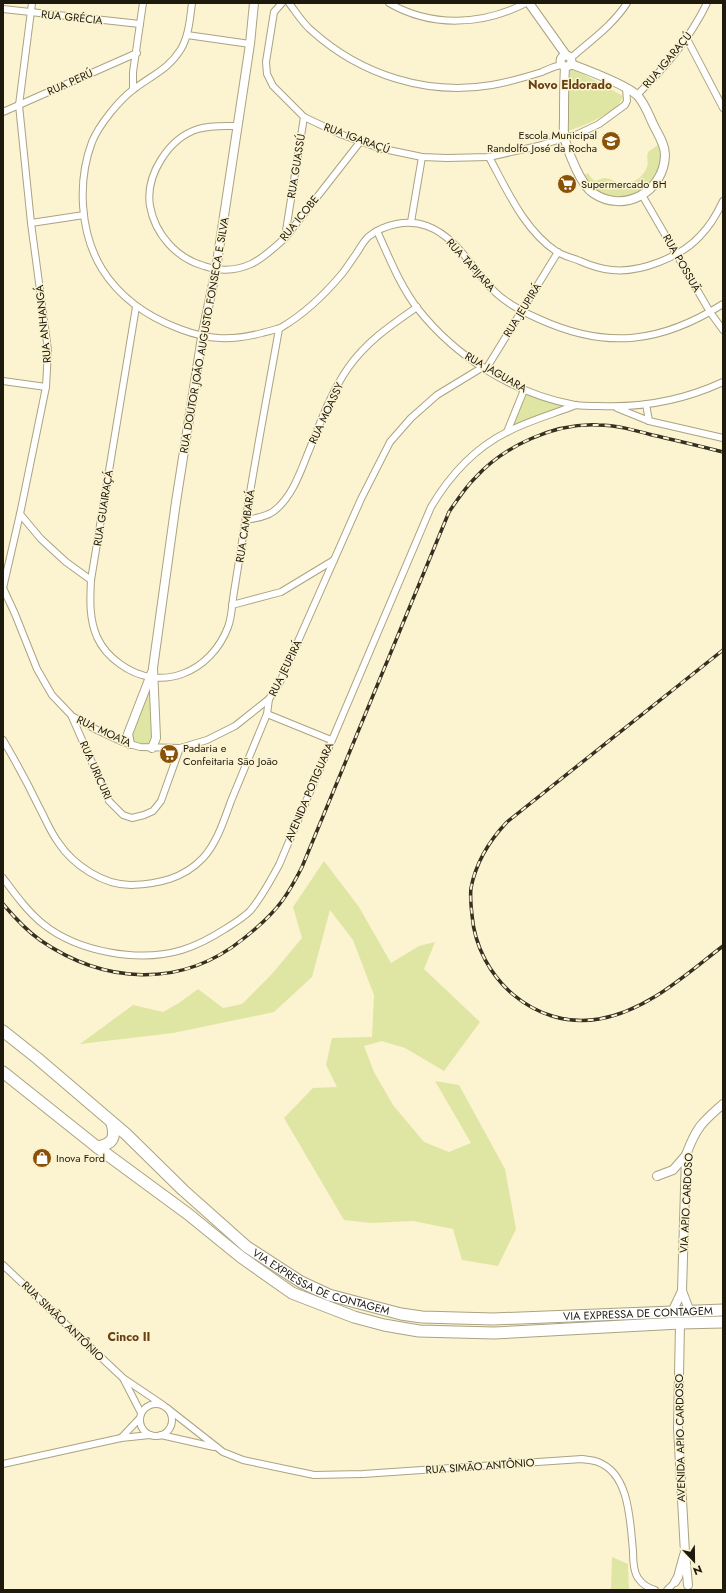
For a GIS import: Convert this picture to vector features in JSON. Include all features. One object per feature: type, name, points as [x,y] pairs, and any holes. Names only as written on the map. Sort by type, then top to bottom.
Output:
[{"type":"highway","name":"VIA EXPRESSA DE CONTAGEM","points":[[3,1031],[112,1122],[183,1190],[247,1247],[301,1282],[329,1295],[401,1314],[422,1317],[493,1319],[723,1310]]},
{"type":"highway","name":"VIA EXPRESSA DE CONTAGEM","points":[[3,1072],[97,1147],[188,1214],[241,1257],[292,1293],[354,1317],[384,1325],[419,1331],[494,1333],[723,1322]]},
{"type":"highway","points":[[97,1147],[104,1145],[112,1139],[115,1132],[112,1122]]},
{"type":"street","name":"RUA ANHANGÁ","points":[[3,588],[46,387],[48,350],[31,223],[19,105],[32,3]]},
{"type":"street","points":[[133,89],[133,72],[137,53],[143,3]]},
{"type":"street","name":"RUA TAPIJARA","points":[[192,3],[187,35],[183,46],[167,67],[133,89],[104,120],[93,140],[86,163],[83,186],[84,215],[92,248],[103,271],[112,283],[136,307],[160,322],[202,337],[217,339],[234,338],[279,328],[303,312],[325,293],[342,273],[365,240],[376,231],[395,224],[411,222],[428,226],[440,232],[456,246],[495,292],[521,311],[571,331],[594,337],[620,339],[645,337],[675,329],[723,304]]},
{"type":"street","name":"RUA DOUTOR JOÃO AUGUSTO FONSECA E SILVA","points":[[152,748],[156,738],[152,677],[153,668],[176,502],[202,337],[216,269],[250,44],[254,3]]},
{"type":"street","name":"RUA IGARAÇÚ","points":[[282,3],[274,12],[266,62],[267,74],[273,86],[304,117],[360,142],[379,148],[422,157],[447,158],[488,156],[520,150],[578,134],[599,124],[626,105],[626,88]]},
{"type":"street","points":[[289,3],[311,30],[346,57],[367,69],[401,81],[441,88],[467,88],[492,85],[520,79],[564,61],[605,28],[623,10],[627,3]]},
{"type":"street","points":[[389,3],[401,10],[417,16],[436,20],[455,20],[492,16],[510,11],[528,3],[558,46],[564,61],[564,138],[579,174],[592,193],[608,200],[634,199],[642,196],[656,184],[662,170],[665,154],[664,144],[646,109],[637,95],[626,88],[564,61]]},
{"type":"street","name":"RUA IGARAÇÚ","points":[[637,95],[667,64],[687,39],[707,3]]},
{"type":"street","name":"RUA GRÉCIA","points":[[3,9],[140,24]]},
{"type":"street","points":[[187,35],[250,44]]},
{"type":"street","points":[[687,39],[723,108]]},
{"type":"street","name":"RUA PERÚ","points":[[3,112],[137,53]]},
{"type":"street","points":[[133,72],[141,84]]},
{"type":"street","name":"RUA GUASSÚ","points":[[285,238],[304,117]]},
{"type":"street","name":"RUA ICOBE","points":[[237,126],[207,126],[197,129],[180,138],[166,151],[161,159],[151,186],[150,205],[156,224],[166,241],[194,263],[216,269],[231,269],[250,264],[270,251],[285,238],[360,142]]},
{"type":"street","points":[[488,156],[522,217],[540,237],[558,252],[585,263],[612,270],[648,266],[676,254],[700,237],[716,216],[723,201]]},
{"type":"street","points":[[411,222],[422,157]]},
{"type":"street","name":"RUA POSSUÃ","points":[[642,196],[710,312],[723,330]]},
{"type":"street","points":[[31,223],[84,215]]},
{"type":"street","name":"RUA JAGUARA","points":[[376,231],[404,288],[417,307],[445,338],[484,368],[524,390],[576,405],[615,407],[678,399],[723,382]]},
{"type":"street","name":"RUA JEUPIRÁ","points":[[3,740],[20,768],[58,842],[70,856],[84,868],[102,879],[125,885],[167,881],[189,869],[204,858],[217,838],[267,714],[269,699],[280,682],[360,499],[390,442],[411,418],[437,395],[484,368],[558,252]]},
{"type":"street","name":"RUA GUAIRAÇÁ","points":[[136,307],[91,580],[90,612],[93,626],[100,643],[109,654],[123,666],[134,672],[152,677]]},
{"type":"street","name":"RUA MOASSY","points":[[246,520],[261,518],[274,511],[288,496],[332,396],[348,368],[369,343],[390,325],[417,307]]},
{"type":"street","name":"RUA CAMBARÁ","points":[[152,677],[170,677],[184,674],[192,670],[210,658],[221,644],[229,626],[279,328]]},
{"type":"street","points":[[3,381],[46,387]]},
{"type":"street","points":[[507,432],[524,390]]},
{"type":"street","points":[[646,404],[649,421]]},
{"type":"street","name":"AVENIDA POTIGUARA","points":[[3,878],[30,913],[44,925],[62,936],[102,952],[140,955],[181,950],[207,940],[249,912],[265,891],[279,865],[331,740],[435,500],[443,486],[470,457],[483,446],[507,432],[576,405]]},
{"type":"street","points":[[615,407],[649,421],[723,438]]},
{"type":"street","points":[[20,514],[41,539],[66,562],[91,580]]},
{"type":"street","points":[[232,605],[281,592],[334,560]]},
{"type":"street","name":"RUA MOATA","points":[[3,588],[37,669],[52,695],[72,716],[95,729],[130,744],[152,748],[180,748],[207,740],[235,726],[269,699]]},
{"type":"street","name":"RUA DOUTOR JOÃO AUGUSTO FONSECA E SILVA","points":[[130,744],[128,734],[152,677]]},
{"type":"street","points":[[267,714],[331,740]]},
{"type":"street","name":"RUA URICURI","points":[[72,716],[109,801],[123,815],[132,818],[153,811],[161,801],[180,748]]},
{"type":"street","name":"VIA APIO CARDOSO","points":[[690,1312],[682,1291],[686,1155],[693,1136],[702,1122],[723,1104]]},
{"type":"street","points":[[657,1176],[673,1170],[686,1155]]},
{"type":"street","name":"RUA SIMÃO ANTÔNIO","points":[[3,1264],[123,1378],[165,1407],[215,1447],[243,1460],[314,1475],[371,1473],[582,1459],[597,1461],[615,1474],[624,1488],[637,1576],[645,1586],[655,1590]]},
{"type":"street","name":"VIA APIO CARDOSO","points":[[672,1312],[682,1291]]},
{"type":"street","name":"AVENIDA APIO CARDOSO","points":[[680,1323],[678,1428],[685,1553],[689,1588]]},
{"type":"street","name":"RUA SIMÃO ANTÔNIO","points":[[123,1378],[140,1416]]},
{"type":"street","points":[[3,1464],[121,1438],[161,1435],[170,1429],[172,1418],[165,1407],[153,1404],[144,1408],[140,1416],[121,1438]]},
{"type":"street","points":[[140,1416],[142,1429],[150,1435]]},
{"type":"street","name":"RUA SIMÃO ANTÔNIO","points":[[161,1435],[215,1447]]},
{"type":"street","name":"AVENIDA APIO CARDOSO","points":[[671,1587],[678,1577],[685,1553]]},
{"type":"street","points":[[671,1587],[682,1581],[689,1588]]},
{"type":"green space","points":[[571,67],[623,96],[619,104],[609,112],[586,124],[566,131],[567,69]]},
{"type":"green space","points":[[658,145],[661,155],[659,169],[653,182],[641,193],[623,197],[606,196],[595,191],[584,175],[588,173],[592,179],[596,181],[605,178],[623,184],[632,182],[643,175],[648,165],[648,152]]},
{"type":"green space","points":[[527,393],[567,405],[513,426]]},
{"type":"green space","points":[[152,681],[155,737],[152,747],[131,743],[130,734]]},
{"type":"green space","points":[[324,861],[359,907],[391,963],[419,946],[435,942],[424,969],[480,1022],[444,1071],[405,1048],[382,1041],[364,1046],[374,1072],[393,1105],[424,1142],[449,1152],[471,1143],[435,1081],[459,1085],[505,1169],[516,1229],[498,1266],[462,1260],[453,1229],[413,1221],[371,1223],[344,1220],[284,1118],[313,1088],[337,1087],[326,1065],[332,1038],[372,1037],[374,995],[353,940],[330,910],[312,977],[274,1012],[173,1033],[80,1044],[133,1005],[163,1012],[179,1003],[198,989],[223,1008],[242,1004],[271,975],[302,938],[293,907]]},
{"type":"green space","points":[[612,1557],[628,1564],[629,1590],[611,1590]]},
{"type":"railway","points":[[3,904],[20,923],[40,940],[65,955],[90,965],[116,972],[142,975],[168,973],[194,966],[219,955],[243,939],[269,917],[290,889],[302,867],[449,512],[464,490],[487,466],[515,447],[547,432],[581,425],[605,425],[618,427],[723,452]]},
{"type":"railway","points":[[723,650],[507,822],[484,852],[476,869],[471,888],[471,905],[476,938],[485,959],[498,978],[513,995],[532,1008],[553,1016],[575,1020],[599,1019],[617,1015],[649,1000],[665,990],[723,946]]},
{"type":"place","name":"Escola Municipal Randolfo José da Rocha","points":[[611,141]]},
{"type":"place","name":"Supermercado BH","points":[[567,184]]},
{"type":"place","name":"Padaria e Confeitaria São João","points":[[169,754]]},
{"type":"place","name":"Inova Ford","points":[[42,1158]]},
{"type":"district","name":"Novo Eldorado","points":[[570,85]]},
{"type":"district","name":"Cinco II","points":[[129,1337]]}]
